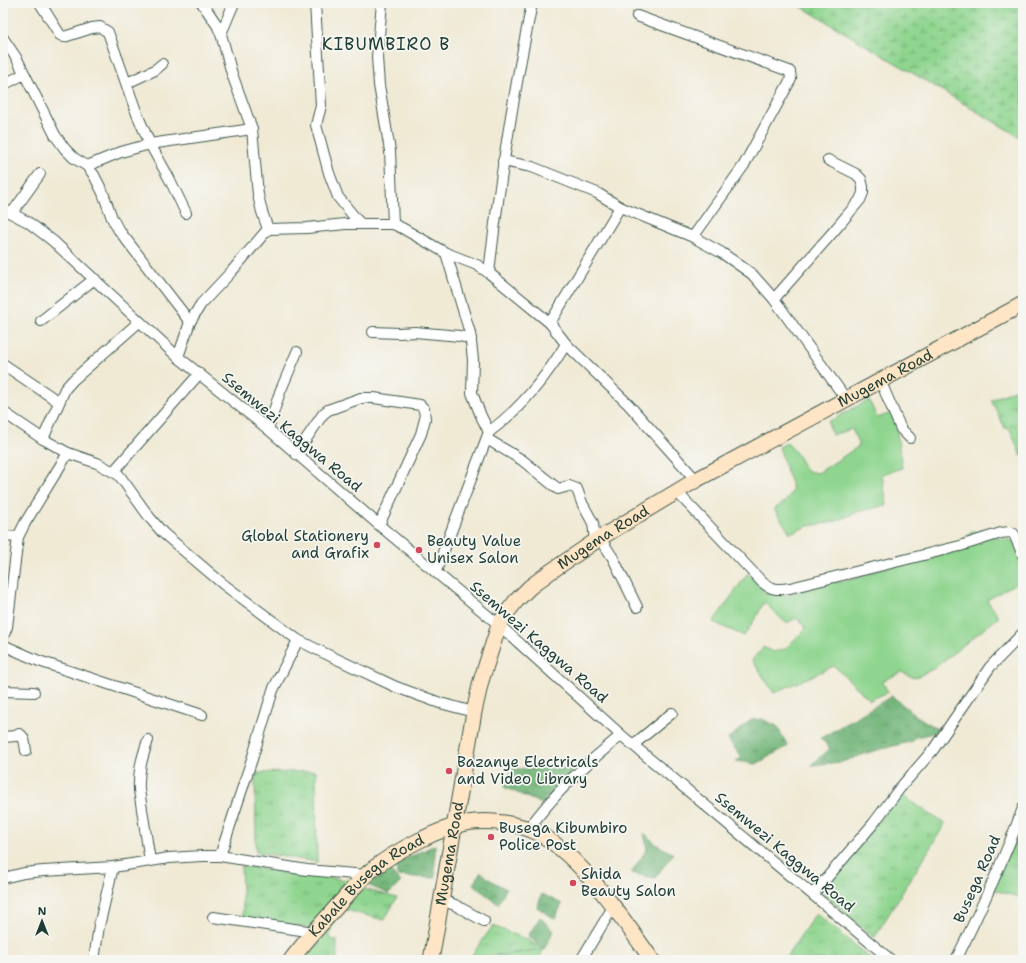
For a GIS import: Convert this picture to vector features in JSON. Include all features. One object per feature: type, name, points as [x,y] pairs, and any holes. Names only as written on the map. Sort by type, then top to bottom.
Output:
[{"type":"street","points":[[40,3],[60,35],[64,37],[100,27],[108,32],[137,114],[150,144],[186,213]]},
{"type":"street","points":[[202,3],[217,25],[221,34],[232,74],[252,129],[258,195],[268,229]]},
{"type":"street","points":[[221,34],[234,3]]},
{"type":"street","points":[[315,3],[321,106],[316,125],[329,173],[338,197],[361,224]]},
{"type":"street","points":[[382,3],[377,57],[378,86],[390,151],[393,224]]},
{"type":"street","points":[[489,273],[503,162],[532,3]]},
{"type":"street","points":[[637,16],[789,71],[791,75],[781,99],[744,165],[693,237]]},
{"type":"street","points":[[3,38],[17,59],[55,135],[69,154],[87,166],[94,175],[118,229],[190,322]]},
{"type":"street","points":[[127,83],[155,70],[162,64]]},
{"type":"street","points":[[3,85],[24,74]]},
{"type":"street","points":[[87,166],[121,152],[150,144],[252,129]]},
{"type":"street","points":[[774,299],[847,216],[860,200],[863,193],[861,179],[856,174],[828,160]]},
{"type":"street","points":[[503,162],[532,167],[597,193],[620,207],[693,237],[722,253],[752,274],[763,286],[846,399]]},
{"type":"street","points":[[7,211],[40,174]]},
{"type":"street","points":[[550,323],[620,207]]},
{"type":"street","name":"Ssemwezi Kaggwa Road","points":[[7,211],[28,222],[53,241],[178,357],[268,429],[378,525],[436,571],[499,625],[621,735],[891,960]]},
{"type":"street","points":[[178,357],[190,322],[200,304],[232,271],[268,229],[307,228],[345,224],[393,224],[446,253],[471,262],[489,273],[550,323],[566,344],[628,404],[696,480]]},
{"type":"street","points":[[446,253],[471,339],[473,360],[472,393],[488,435],[558,489],[569,486],[577,490],[593,523],[598,540],[613,558],[637,608]]},
{"type":"street","points":[[41,321],[95,280]]},
{"type":"street","name":"Mugema Road","points":[[431,960],[474,712],[481,681],[499,625],[516,601],[530,587],[598,540],[676,491],[1023,304]]},
{"type":"street","points":[[42,440],[65,389],[73,380],[140,322]]},
{"type":"street","points":[[373,332],[415,332],[460,336],[471,339]]},
{"type":"street","points":[[436,571],[488,435],[506,420],[516,409],[546,372],[566,344]]},
{"type":"street","points":[[268,429],[280,392],[297,352]]},
{"type":"street","points":[[3,364],[59,402]]},
{"type":"street","points":[[114,471],[199,374]]},
{"type":"street","points":[[880,380],[901,428],[910,438]]},
{"type":"street","points":[[296,454],[322,414],[328,410],[361,398],[374,398],[420,405],[424,409],[425,419],[421,434],[378,525]]},
{"type":"street","points":[[3,412],[42,440],[68,453],[97,463],[114,471],[125,482],[142,508],[163,534],[222,584],[298,640],[396,687],[440,703],[474,712]]},
{"type":"street","points":[[3,637],[6,631],[8,590],[18,537],[68,453]]},
{"type":"street","points":[[676,491],[762,582],[767,587],[774,589],[782,590],[960,546],[1005,532],[1014,534],[1023,555]]},
{"type":"street","points":[[3,536],[18,537]]},
{"type":"street","points":[[813,894],[863,836],[900,788],[933,750],[990,667],[1023,633]]},
{"type":"street","points":[[220,856],[273,690],[298,640]]},
{"type":"street","points":[[3,645],[38,661],[202,715]]},
{"type":"street","points":[[3,691],[34,692]]},
{"type":"street","points":[[633,745],[672,713]]},
{"type":"street","points":[[3,737],[16,736],[19,734],[22,735],[26,751]]},
{"type":"street","points":[[528,829],[544,808],[564,786],[621,735]]},
{"type":"street","points":[[148,740],[140,762],[138,779],[150,861]]},
{"type":"street","name":"Busega Road","points":[[956,960],[976,919],[1016,828],[1023,808]]},
{"type":"street","name":"Kabale Busega Road","points":[[291,960],[314,932],[366,875],[386,860],[406,848],[454,826],[467,823],[488,822],[509,824],[528,829],[540,834],[557,847],[580,867],[613,907],[652,960]]},
{"type":"street","points":[[3,878],[24,873],[43,871],[113,867],[183,856],[220,856],[307,870],[366,875]]},
{"type":"street","points":[[94,960],[98,926],[113,867]]},
{"type":"street","points":[[441,900],[455,905],[484,921]]},
{"type":"street","points":[[581,960],[613,907]]},
{"type":"street","points":[[214,917],[314,932]]},
{"type":"green space","points":[[795,3],[1023,3],[1023,139]]},
{"type":"green space","points":[[1023,386],[1023,455],[1021,456],[1010,429],[1005,428],[991,400]]},
{"type":"green space","points":[[869,400],[877,418],[892,413],[896,425],[902,468],[882,474],[887,505],[857,512],[834,522],[808,526],[790,533],[774,509],[785,502],[793,490],[779,447],[787,443],[796,452],[806,470],[818,473],[859,446],[852,429],[832,435],[828,422]]},
{"type":"green space","points":[[973,531],[1015,542],[1023,569],[1023,579],[987,600],[999,617],[933,669],[914,678],[902,672],[882,681],[888,692],[870,700],[834,666],[774,693],[752,660],[763,647],[773,652],[785,649],[806,628],[797,618],[786,623],[764,602],[744,636],[713,622],[748,573],[765,593],[788,596],[810,586],[854,579],[886,567],[934,559],[940,551],[966,550],[965,538]]},
{"type":"green space","points":[[892,696],[915,715],[941,731],[916,737],[913,741],[870,752],[842,762],[811,765],[830,749],[821,738]]},
{"type":"green space","points":[[762,719],[777,726],[788,746],[756,764],[736,761],[742,758],[728,739],[751,720]]},
{"type":"green space","points":[[577,768],[542,804],[504,787],[512,769]]},
{"type":"green space","points":[[316,771],[317,862],[256,852],[255,773]]},
{"type":"green space","points":[[899,793],[945,824],[874,938],[823,894]]},
{"type":"green space","points":[[1023,820],[1023,898],[990,889]]},
{"type":"green space","points":[[644,833],[656,844],[673,854],[655,878],[631,873],[647,849]]},
{"type":"green space","points":[[435,845],[435,878],[397,876],[397,863]]},
{"type":"green space","points":[[383,864],[401,882],[389,894],[363,883],[366,879],[381,878]]},
{"type":"green space","points":[[241,866],[354,881],[308,928],[243,919]]},
{"type":"green space","points":[[481,872],[489,879],[506,889],[498,904],[473,884]]},
{"type":"green space","points":[[364,889],[397,898],[384,920],[342,909]]},
{"type":"green space","points":[[542,894],[562,904],[555,919],[537,907]]},
{"type":"green space","points":[[816,913],[872,960],[785,959]]},
{"type":"green space","points":[[335,916],[329,939],[337,940],[337,960],[302,960],[301,955]]},
{"type":"green space","points":[[540,917],[554,931],[544,949],[528,936]]},
{"type":"green space","points":[[493,926],[526,939],[544,949],[469,959]]},
{"type":"green space","points":[[544,949],[538,960],[494,960],[496,956]]},
{"type":"place","name":"Global Stationery and Grafix","points":[[377,545]]},
{"type":"place","name":"Beauty Value Unisex Salon","points":[[419,550]]},
{"type":"place","name":"Bazanye Electricals and Video Library","points":[[449,771]]},
{"type":"place","name":"Busega Kibumbiro Police Post","points":[[491,837]]},
{"type":"place","name":"Shida Beauty Salon","points":[[573,883]]},
{"type":"district","name":"KIBUMBIRO B","points":[[386,44]]}]
